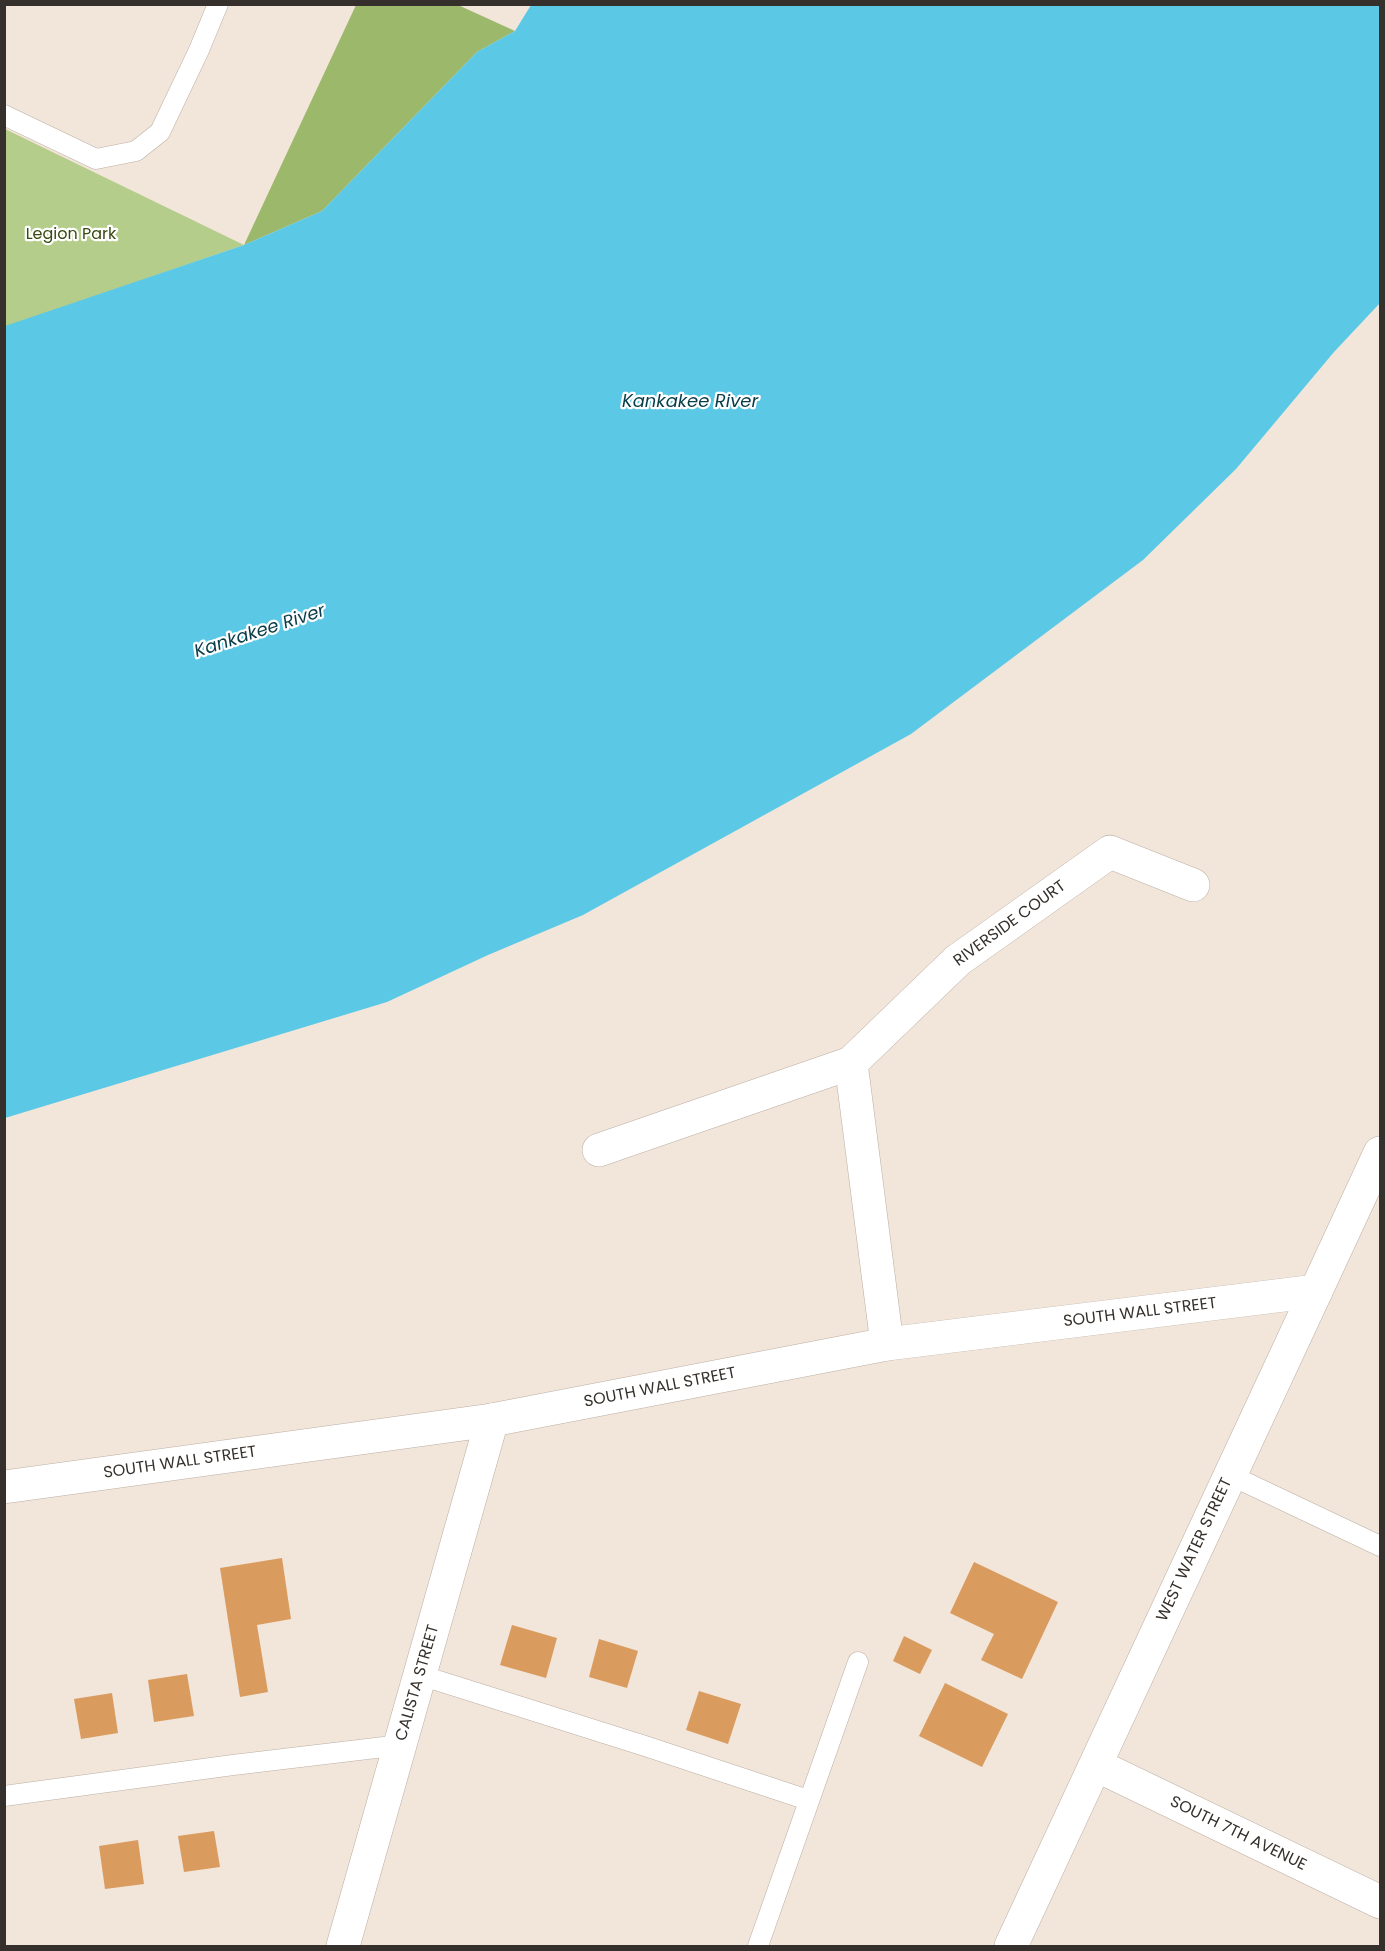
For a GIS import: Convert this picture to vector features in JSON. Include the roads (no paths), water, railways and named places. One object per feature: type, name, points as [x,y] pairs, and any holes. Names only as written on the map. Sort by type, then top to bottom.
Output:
[{"type":"street","name":"RIVERSIDE COURT","points":[[599,1150],[851,1063],[958,960],[1110,852],[1193,885]]},
{"type":"street","points":[[851,1063],[887,1344]]},
{"type":"street","name":"WEST WATER STREET","points":[[1011,1947],[1316,1291],[1372,1194],[1380,1153]]},
{"type":"street","name":"SOUTH WALL STREET","points":[[4,1487],[492,1420],[887,1344],[1316,1291]]},
{"type":"street","name":"CALISTA STREET","points":[[343,1947],[492,1420]]},
{"type":"street","name":"SOUTH 7TH AVENUE","points":[[1096,1765],[1380,1902]]},
{"type":"lane","points":[[4,116],[96,159],[136,151],[160,132],[218,4]]},
{"type":"lane","points":[[1230,1475],[1380,1546]]},
{"type":"lane","points":[[758,1947],[858,1662]]},
{"type":"lane","points":[[420,1675],[808,1800]]},
{"type":"lane","points":[[4,1796],[401,1745]]},
{"type":"water","name":"Kankakee River","points":[[531,5],[1380,5],[1380,303],[1334,352],[1236,469],[1143,560],[911,734],[583,915],[488,955],[387,1002],[5,1118],[5,326],[244,245],[322,211],[477,52],[515,31]]},
{"type":"park label","name":"Legion Park","points":[[71,235]]}]
